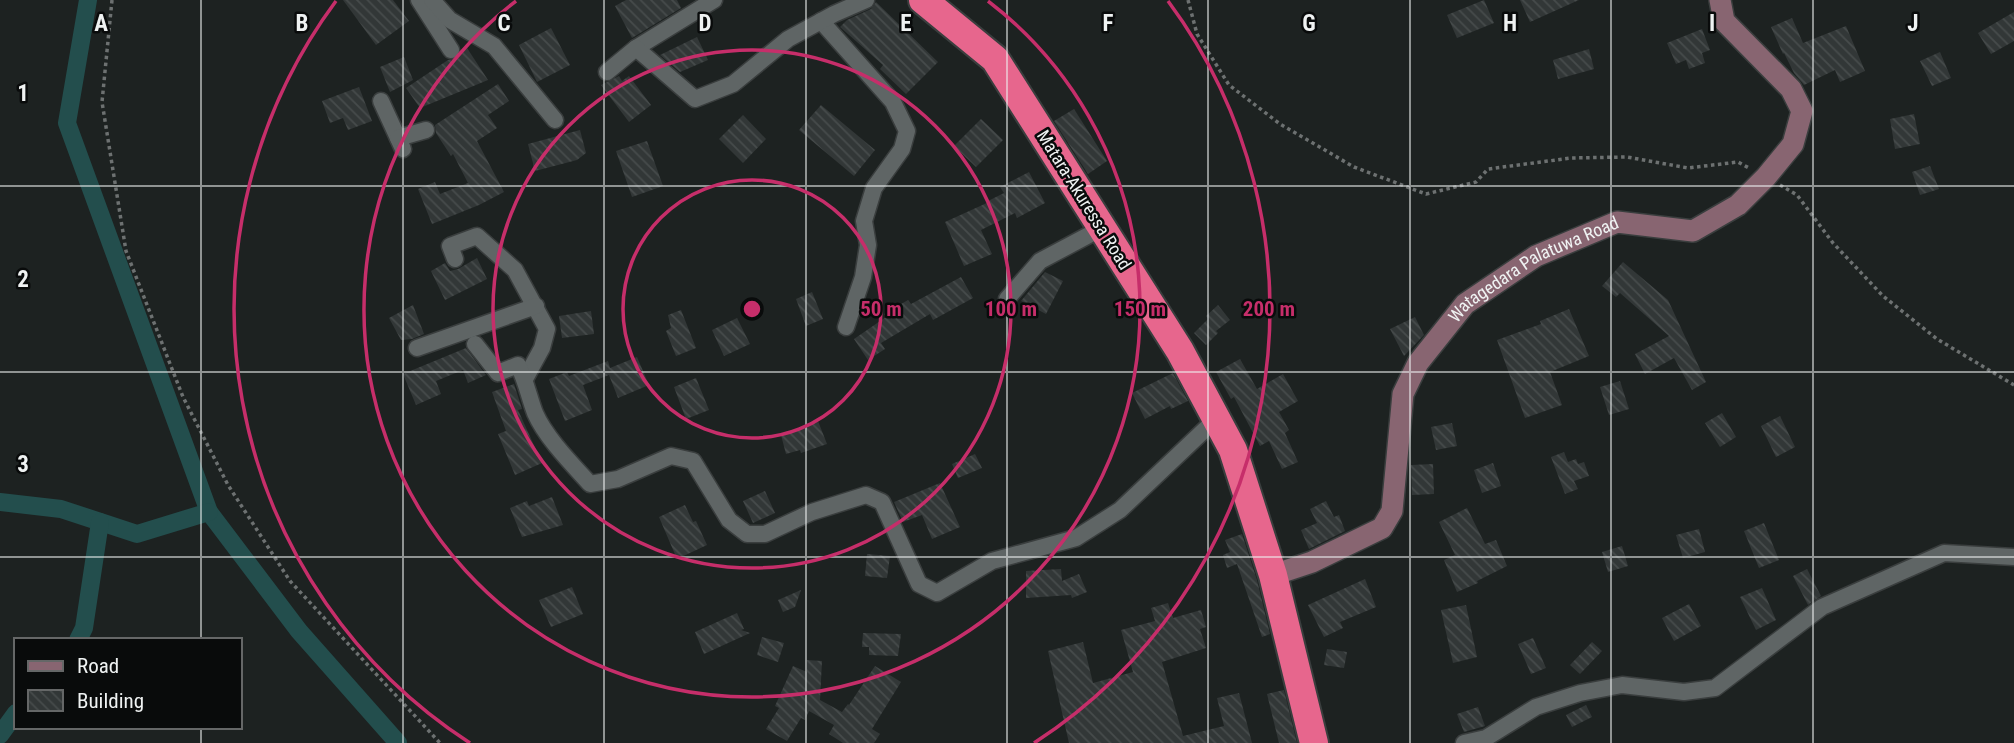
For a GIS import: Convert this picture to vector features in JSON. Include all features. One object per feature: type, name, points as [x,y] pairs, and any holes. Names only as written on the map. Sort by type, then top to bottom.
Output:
[{"type":"highway","name":"Matara-Akuressa Road","points":[[923,0],[995,59],[1180,351],[1233,450],[1273,575],[1314,743]]},
{"type":"street","points":[[419,0],[451,50]]},
{"type":"street","points":[[432,0],[450,20],[494,46],[555,120]]},
{"type":"street","points":[[607,72],[636,48],[714,0]]},
{"type":"street","points":[[636,48],[695,99],[733,84],[788,39],[866,0]]},
{"type":"street","name":"Watagedara Palatuwa Road","points":[[1273,575],[1312,562],[1382,528],[1392,510],[1403,394],[1418,363],[1465,304],[1536,256],[1617,222],[1693,231],[1738,205],[1793,144],[1802,111],[1791,89],[1724,21],[1720,0]]},
{"type":"street","points":[[821,21],[893,102],[907,131],[902,149],[874,188],[864,220],[868,246],[863,277],[846,327]]},
{"type":"street","points":[[381,101],[401,144],[426,131]]},
{"type":"street","points":[[1007,299],[1040,261],[1102,228]]},
{"type":"street","points":[[455,259],[450,246],[477,236],[516,270],[547,329],[542,348],[525,379]]},
{"type":"street","points":[[417,348],[536,306]]},
{"type":"street","points":[[475,344],[498,373],[518,365],[536,415],[563,454],[590,484],[618,480],[671,456],[693,461],[729,520],[747,534],[765,534],[812,512],[866,495],[882,502],[919,584],[937,593],[992,561],[1076,538],[1119,510],[1216,419]]},
{"type":"street","points":[[1464,743],[1486,738],[1536,707],[1580,693],[1622,685],[1684,692],[1715,688],[1822,607],[1944,553],[2014,557]]},
{"type":"path","points":[[112,0],[102,102],[126,251],[183,397],[228,485],[290,580],[440,743]]},
{"type":"path","points":[[1188,0],[1197,34],[1229,85],[1280,124],[1354,167],[1426,194],[1476,182],[1488,169],[1571,158],[1627,157],[1688,168],[1738,162],[1797,195],[1833,243],[1883,296],[1937,339],[2014,386]]},
{"type":"building","points":[[343,0],[393,0],[409,21],[376,45]]},
{"type":"building","points":[[626,0],[677,0],[681,8],[632,38],[615,6]]},
{"type":"building","points":[[1484,0],[1494,23],[1457,38],[1447,15]]},
{"type":"building","points":[[1520,0],[1579,0],[1530,22]]},
{"type":"building","points":[[876,2],[938,62],[906,94],[880,69],[883,65],[840,27],[847,20],[871,9]]},
{"type":"building","points":[[2014,12],[2014,41],[1991,54],[1978,33]]},
{"type":"building","points":[[1792,18],[1803,43],[1846,26],[1865,71],[1840,82],[1835,70],[1804,85],[1783,54],[1771,27]]},
{"type":"building","points":[[551,28],[570,65],[537,82],[519,45]]},
{"type":"building","points":[[1702,29],[1710,50],[1702,53],[1705,63],[1689,69],[1686,60],[1676,64],[1667,43]]},
{"type":"building","points":[[697,37],[708,60],[680,72],[660,55]]},
{"type":"building","points":[[467,48],[488,80],[420,108],[406,88],[448,60],[457,58]]},
{"type":"building","points":[[1589,49],[1594,69],[1558,79],[1553,60]]},
{"type":"building","points":[[1940,52],[1951,78],[1932,86],[1920,61]]},
{"type":"building","points":[[404,57],[413,80],[390,92],[380,67]]},
{"type":"building","points":[[619,76],[622,81],[629,76],[651,105],[629,122],[601,85]]},
{"type":"building","points":[[498,84],[509,101],[488,115],[497,128],[477,141],[504,192],[432,224],[418,189],[435,182],[440,194],[468,183],[453,154],[451,156],[436,133],[435,125]]},
{"type":"building","points":[[359,87],[372,121],[348,130],[343,118],[330,123],[322,101]]},
{"type":"building","points":[[821,105],[875,150],[854,176],[799,130]]},
{"type":"building","points":[[1074,109],[1107,161],[1088,174],[1054,121]]},
{"type":"building","points":[[1914,114],[1920,144],[1895,149],[1890,119]]},
{"type":"building","points":[[743,115],[766,139],[743,163],[719,139]]},
{"type":"building","points":[[981,119],[1003,140],[976,167],[954,146]]},
{"type":"building","points":[[580,130],[586,153],[577,160],[535,171],[528,144]]},
{"type":"building","points":[[647,141],[663,186],[632,197],[616,151]]},
{"type":"building","points":[[1930,166],[1939,189],[1920,195],[1912,172]]},
{"type":"building","points":[[1029,172],[1045,203],[1017,218],[1015,213],[981,230],[992,254],[964,266],[945,222],[989,202],[1004,193],[1000,187]]},
{"type":"building","points":[[477,258],[487,279],[445,300],[431,271],[445,263],[450,271],[458,269]]},
{"type":"building","points":[[1623,262],[1668,300],[1706,382],[1692,390],[1674,358],[1645,374],[1635,354],[1669,336],[1620,293],[1616,297],[1602,286]]},
{"type":"building","points":[[1045,272],[1063,281],[1046,314],[1021,301]]},
{"type":"building","points":[[961,277],[973,298],[933,320],[930,314],[881,343],[885,349],[868,360],[854,339],[886,317],[884,314],[908,300],[911,304]]},
{"type":"building","points":[[812,292],[823,319],[806,326],[796,299]]},
{"type":"building","points":[[413,305],[424,334],[401,340],[389,318]]},
{"type":"building","points":[[1218,305],[1230,320],[1216,331],[1218,333],[1206,345],[1194,333]]},
{"type":"building","points":[[1569,309],[1589,356],[1550,372],[1562,405],[1525,418],[1497,340],[1541,324],[1540,321]]},
{"type":"building","points":[[681,310],[696,348],[676,356],[666,331],[671,328],[668,315]]},
{"type":"building","points":[[591,311],[594,334],[562,338],[559,316]]},
{"type":"building","points":[[1415,317],[1424,335],[1404,356],[1390,329]]},
{"type":"building","points":[[737,318],[750,344],[724,356],[712,330]]},
{"type":"building","points":[[466,348],[486,375],[468,383],[463,370],[436,381],[441,394],[416,405],[403,374]]},
{"type":"building","points":[[637,357],[649,385],[618,398],[609,375],[583,385],[592,410],[565,421],[549,379],[567,372],[569,376],[608,361],[610,368]]},
{"type":"building","points":[[1240,359],[1257,389],[1283,374],[1298,401],[1279,412],[1289,430],[1285,433],[1298,462],[1282,469],[1269,441],[1260,446],[1234,397],[1231,399],[1216,372]]},
{"type":"building","points":[[1173,373],[1188,401],[1171,409],[1170,406],[1145,419],[1132,393]]},
{"type":"building","points":[[696,378],[709,410],[686,419],[674,387]]},
{"type":"building","points":[[1620,381],[1629,409],[1609,415],[1600,387]]},
{"type":"building","points":[[514,384],[522,409],[518,410],[542,463],[515,475],[498,434],[506,431],[492,392]]},
{"type":"building","points":[[1722,413],[1736,437],[1720,447],[1705,423]]},
{"type":"building","points":[[1780,416],[1795,447],[1776,457],[1761,426]]},
{"type":"building","points":[[818,421],[827,444],[801,453],[800,450],[786,454],[781,435]]},
{"type":"building","points":[[1452,423],[1457,446],[1436,450],[1431,427]]},
{"type":"building","points":[[1564,452],[1568,462],[1576,459],[1578,464],[1584,462],[1589,476],[1574,481],[1578,489],[1565,494],[1551,457]]},
{"type":"building","points":[[975,454],[982,468],[958,478],[952,464]]},
{"type":"building","points":[[1493,463],[1501,486],[1482,493],[1474,470]]},
{"type":"building","points":[[1433,464],[1434,494],[1412,495],[1411,465]]},
{"type":"building","points":[[940,483],[960,527],[932,539],[922,515],[903,522],[894,502]]},
{"type":"building","points":[[765,491],[775,513],[753,523],[743,501]]},
{"type":"building","points":[[552,497],[563,525],[522,537],[510,508],[527,501],[529,506]]},
{"type":"building","points":[[1326,501],[1334,517],[1339,515],[1345,531],[1309,549],[1301,530],[1317,523],[1310,509]]},
{"type":"building","points":[[685,505],[707,545],[677,559],[659,517]]},
{"type":"building","points":[[1467,508],[1485,544],[1496,540],[1507,566],[1457,592],[1444,560],[1455,555],[1439,522]]},
{"type":"building","points":[[1764,523],[1779,560],[1759,568],[1744,531]]},
{"type":"building","points":[[1699,529],[1705,552],[1683,558],[1676,535]]},
{"type":"building","points":[[1242,534],[1270,634],[1262,637],[1237,564],[1227,568],[1223,555],[1230,552],[1225,540]]},
{"type":"building","points":[[1622,546],[1628,566],[1608,572],[1602,552]]},
{"type":"building","points":[[867,554],[890,556],[887,578],[865,576]]},
{"type":"building","points":[[1061,569],[1062,581],[1079,574],[1087,592],[1072,598],[1071,595],[1026,598],[1026,571]]},
{"type":"building","points":[[1807,569],[1821,596],[1808,605],[1793,576]]},
{"type":"building","points":[[1365,579],[1376,607],[1340,622],[1343,628],[1324,637],[1308,605]]},
{"type":"building","points":[[572,587],[583,614],[551,627],[539,600]]},
{"type":"building","points":[[1762,588],[1776,620],[1756,630],[1740,597]]},
{"type":"building","points":[[801,590],[795,607],[783,612],[778,600]]},
{"type":"building","points":[[1168,603],[1173,618],[1201,610],[1206,627],[1200,629],[1206,648],[1162,662],[1183,736],[1224,726],[1217,698],[1239,693],[1252,743],[1069,743],[1048,651],[1083,642],[1093,683],[1133,672],[1121,630],[1155,621],[1151,608]]},
{"type":"building","points":[[1689,604],[1701,626],[1674,641],[1662,618]]},
{"type":"building","points":[[1466,605],[1477,657],[1453,663],[1441,610]]},
{"type":"building","points":[[737,613],[744,629],[741,630],[750,633],[704,654],[695,632]]},
{"type":"building","points":[[863,633],[901,634],[898,656],[869,655],[869,647],[862,647]]},
{"type":"building","points":[[762,637],[784,643],[778,662],[757,655]]},
{"type":"building","points":[[1533,638],[1546,668],[1531,674],[1518,644]]},
{"type":"building","points":[[1592,642],[1602,651],[1580,674],[1570,665]]},
{"type":"building","points":[[1327,649],[1347,652],[1344,668],[1324,665]]},
{"type":"building","points":[[807,660],[822,661],[820,700],[842,712],[875,666],[901,682],[872,729],[880,734],[874,743],[843,743],[829,734],[834,725],[809,711],[805,720],[801,718],[787,741],[766,729],[779,708],[775,706],[793,666],[807,672]]},
{"type":"building","points":[[1284,690],[1297,743],[1279,743],[1267,694]]},
{"type":"building","points":[[1586,705],[1592,717],[1572,727],[1566,715]]},
{"type":"building","points":[[1478,707],[1485,726],[1464,732],[1457,714]]},
{"type":"waterway","points":[[88,0],[67,123],[209,512],[299,631],[398,743]]},
{"type":"waterway","points":[[0,502],[61,509],[137,534],[209,512]]},
{"type":"waterway","points":[[79,638],[84,628],[100,522]]},
{"type":"waterway","points":[[0,735],[14,716]]}]
